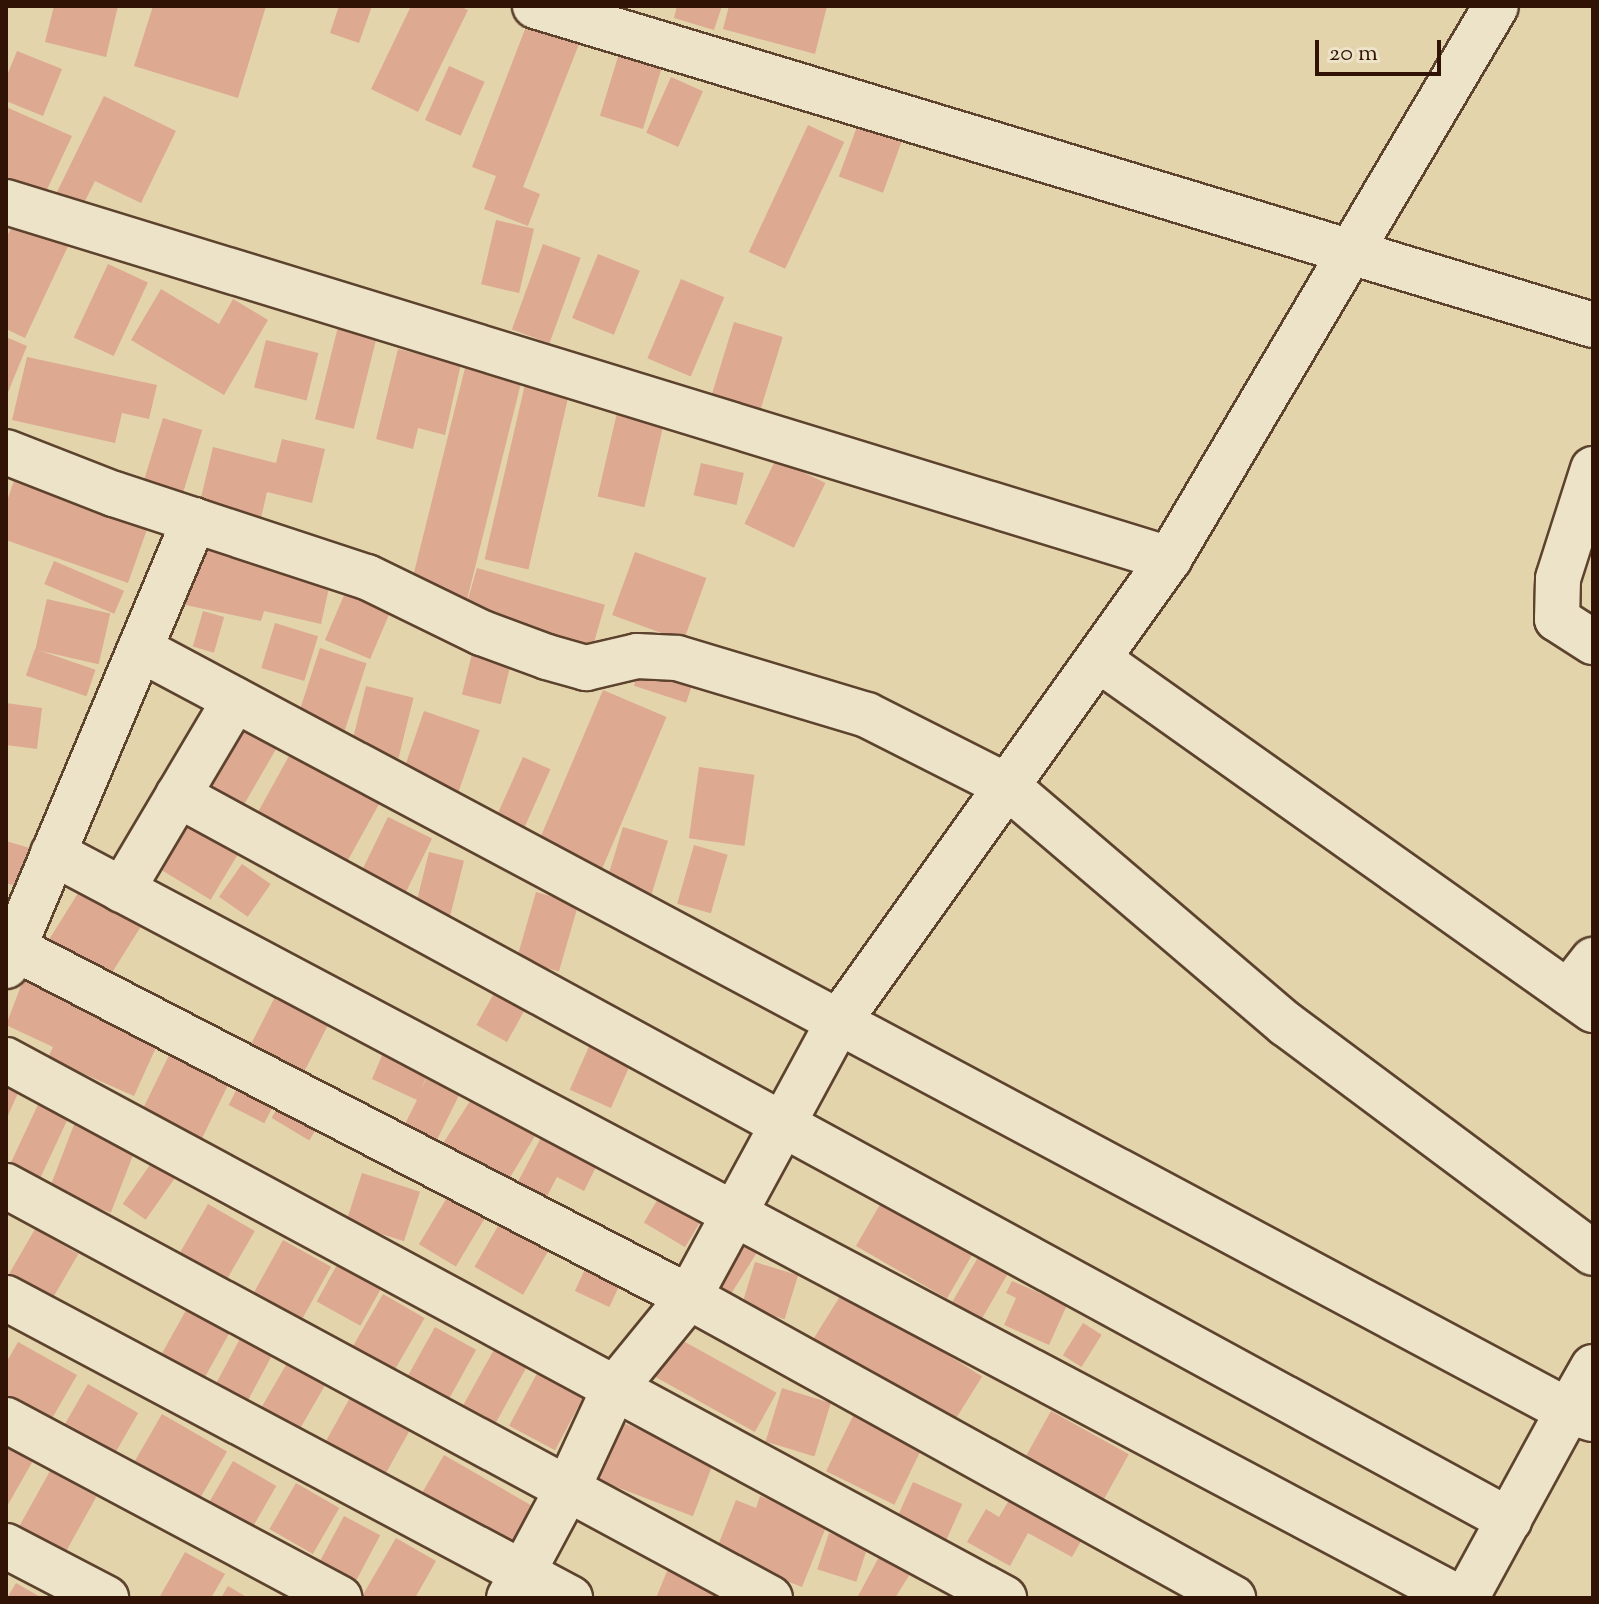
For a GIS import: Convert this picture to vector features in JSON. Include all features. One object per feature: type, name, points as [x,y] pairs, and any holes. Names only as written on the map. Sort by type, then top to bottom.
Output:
[{"type":"street","points":[[535,6],[1593,325]]},
{"type":"street","points":[[515,1585],[568,1488],[614,1389],[689,1297],[839,1021],[1169,559],[1496,6]]},
{"type":"street","points":[[6,202],[1169,559]]},
{"type":"street","points":[[6,453],[367,577],[482,633],[573,665],[586,668],[637,656],[677,658],[867,715],[1007,786],[1286,1024],[1593,1253]]},
{"type":"street","points":[[1593,469],[1558,579],[1557,619],[1593,642]]},
{"type":"street","points":[[194,520],[10,957],[689,1297],[1233,1598]]},
{"type":"street","points":[[140,649],[1581,1415]]},
{"type":"street","points":[[1098,659],[1585,987]]},
{"type":"street","points":[[122,890],[235,700]]},
{"type":"street","points":[[178,795],[1509,1520]]},
{"type":"street","points":[[53,853],[1459,1598]]},
{"type":"street","points":[[6,1060],[1004,1598]]},
{"type":"street","points":[[6,1186],[770,1598]]},
{"type":"street","points":[[6,1298],[515,1585],[570,1598]]},
{"type":"street","points":[[1466,1598],[1509,1520],[1581,1415],[1593,1367]]},
{"type":"street","points":[[6,1420],[340,1598]]},
{"type":"street","points":[[6,1546],[106,1598]]},
{"type":"building","points":[[54,6],[118,6],[106,57],[45,42]]},
{"type":"building","points":[[153,6],[266,6],[238,98],[134,66]]},
{"type":"building","points":[[339,6],[372,6],[359,43],[330,33]]},
{"type":"building","points":[[411,6],[459,6],[468,10],[418,112],[371,89]]},
{"type":"building","points":[[677,6],[722,6],[714,30],[674,18]]},
{"type":"building","points":[[729,6],[827,6],[815,54],[723,29]]},
{"type":"building","points":[[527,24],[579,44],[523,187],[540,194],[528,226],[484,209],[496,176],[472,167]]},
{"type":"building","points":[[621,47],[664,60],[643,129],[600,116]]},
{"type":"building","points":[[17,51],[62,69],[43,116],[6,101],[6,78]]},
{"type":"building","points":[[449,66],[485,82],[461,136],[425,120]]},
{"type":"building","points":[[671,77],[703,91],[678,147],[646,133]]},
{"type":"building","points":[[104,96],[176,131],[141,203],[95,181],[80,211],[54,198]]},
{"type":"building","points":[[6,107],[72,136],[43,198],[6,181]]},
{"type":"building","points":[[858,124],[902,140],[883,193],[839,177]]},
{"type":"building","points":[[808,125],[844,142],[785,269],[749,252]]},
{"type":"building","points":[[15,219],[69,244],[25,338],[6,329],[6,239]]},
{"type":"building","points":[[496,220],[534,229],[519,293],[481,284]]},
{"type":"building","points":[[543,244],[581,258],[549,343],[512,330]]},
{"type":"building","points":[[598,254],[640,271],[614,335],[572,318]]},
{"type":"building","points":[[108,264],[148,283],[114,356],[74,337]]},
{"type":"building","points":[[681,279],[724,297],[691,377],[647,358]]},
{"type":"building","points":[[161,289],[219,324],[233,299],[268,320],[224,395],[131,340]]},
{"type":"building","points":[[734,322],[783,337],[760,412],[711,397]]},
{"type":"building","points":[[338,327],[377,337],[354,429],[315,419]]},
{"type":"building","points":[[6,337],[27,346],[6,397]]},
{"type":"building","points":[[266,340],[318,353],[307,401],[254,388]]},
{"type":"building","points":[[398,349],[461,364],[445,435],[418,428],[413,449],[376,439]]},
{"type":"building","points":[[27,357],[157,385],[149,419],[122,413],[115,443],[12,420]]},
{"type":"building","points":[[466,364],[522,378],[465,608],[409,594]]},
{"type":"building","points":[[526,380],[570,390],[528,569],[485,559]]},
{"type":"building","points":[[619,404],[666,415],[644,507],[598,497]]},
{"type":"building","points":[[163,418],[202,430],[183,492],[144,480]]},
{"type":"building","points":[[282,439],[325,449],[312,503],[267,492],[261,518],[200,502],[213,447],[276,463]]},
{"type":"building","points":[[776,459],[825,483],[794,548],[744,524]]},
{"type":"building","points":[[701,463],[744,473],[736,505],[694,495]]},
{"type":"building","points":[[16,475],[151,518],[128,583],[6,540],[6,504]]},
{"type":"building","points":[[208,532],[332,574],[321,624],[264,611],[261,621],[181,604],[191,557],[203,559]]},
{"type":"building","points":[[635,552],[706,578],[684,641],[612,615]]},
{"type":"building","points":[[54,561],[124,591],[114,614],[44,584]]},
{"type":"building","points":[[477,568],[605,605],[593,646],[465,609]]},
{"type":"building","points":[[350,581],[395,600],[370,659],[325,640]]},
{"type":"building","points":[[47,599],[110,614],[99,664],[35,650]]},
{"type":"building","points":[[203,611],[224,617],[214,653],[193,647]]},
{"type":"building","points":[[275,623],[318,636],[304,681],[261,668]]},
{"type":"building","points":[[474,646],[513,656],[501,704],[462,695]]},
{"type":"building","points":[[320,648],[367,663],[343,735],[297,720]]},
{"type":"building","points":[[35,649],[96,670],[86,696],[26,675]]},
{"type":"building","points":[[641,664],[693,681],[686,703],[634,686]]},
{"type":"building","points":[[366,686],[414,698],[399,758],[351,746]]},
{"type":"building","points":[[603,690],[667,717],[600,873],[537,846]]},
{"type":"building","points":[[6,703],[42,708],[37,749],[6,745]]},
{"type":"building","points":[[424,711],[480,730],[457,797],[401,778]]},
{"type":"building","points":[[238,719],[280,743],[243,807],[201,783]]},
{"type":"building","points":[[294,747],[383,796],[342,872],[252,822]]},
{"type":"building","points":[[523,757],[550,769],[523,831],[495,819]]},
{"type":"building","points":[[699,767],[754,775],[744,846],[689,838]]},
{"type":"building","points":[[181,813],[241,849],[211,900],[151,864]]},
{"type":"building","points":[[388,817],[432,838],[399,906],[355,884]]},
{"type":"building","points":[[623,827],[668,841],[650,898],[605,884]]},
{"type":"building","points":[[6,841],[33,849],[20,887],[6,883]]},
{"type":"building","points":[[694,845],[728,855],[711,913],[677,904]]},
{"type":"building","points":[[429,852],[464,861],[447,928],[412,919]]},
{"type":"building","points":[[242,864],[271,884],[248,917],[219,897]]},
{"type":"building","points":[[85,882],[145,920],[103,987],[43,949]]},
{"type":"building","points":[[536,892],[578,904],[559,971],[517,959]]},
{"type":"building","points":[[503,977],[534,994],[507,1042],[476,1025]]},
{"type":"building","points":[[24,978],[83,1005],[163,1032],[134,1096],[48,1058],[53,1047],[6,1025]]},
{"type":"building","points":[[278,991],[331,1018],[294,1091],[241,1064]]},
{"type":"building","points":[[595,1033],[636,1051],[611,1108],[570,1090]]},
{"type":"building","points":[[176,1041],[235,1070],[198,1147],[138,1118]]},
{"type":"building","points":[[387,1044],[432,1064],[421,1090],[434,1064],[467,1079],[427,1160],[395,1144],[417,1100],[372,1079]]},
{"type":"building","points":[[245,1073],[281,1091],[264,1123],[229,1105]]},
{"type":"building","points":[[6,1076],[22,1084],[6,1120]]},
{"type":"building","points":[[479,1087],[541,1126],[506,1184],[435,1156]]},
{"type":"building","points":[[287,1092],[325,1115],[309,1140],[272,1118]]},
{"type":"building","points":[[42,1096],[72,1110],[38,1182],[8,1169]]},
{"type":"building","points":[[75,1122],[137,1146],[111,1213],[49,1189]]},
{"type":"building","points":[[546,1128],[601,1157],[584,1191],[557,1177],[539,1212],[510,1197]]},
{"type":"building","points":[[152,1162],[175,1178],[146,1220],[123,1204]]},
{"type":"building","points":[[362,1173],[420,1192],[404,1241],[346,1222]]},
{"type":"building","points":[[454,1186],[491,1208],[456,1266],[419,1244]]},
{"type":"building","points":[[664,1189],[705,1214],[685,1247],[644,1222]]},
{"type":"building","points":[[882,1201],[973,1254],[947,1299],[856,1246]]},
{"type":"building","points":[[208,1204],[255,1231],[222,1288],[175,1261]]},
{"type":"building","points":[[505,1214],[553,1242],[523,1295],[475,1267]]},
{"type":"building","points":[[35,1229],[78,1254],[50,1303],[6,1278]]},
{"type":"building","points":[[732,1232],[759,1249],[732,1293],[704,1276]]},
{"type":"building","points":[[283,1240],[331,1267],[297,1329],[249,1302]]},
{"type":"building","points":[[988,1240],[1017,1257],[980,1322],[950,1305]]},
{"type":"building","points":[[593,1252],[627,1268],[609,1307],[575,1291]]},
{"type":"building","points":[[755,1262],[798,1275],[785,1319],[742,1306]]},
{"type":"building","points":[[338,1263],[382,1287],[360,1326],[317,1301]]},
{"type":"building","points":[[1012,1281],[1067,1305],[1049,1345],[1004,1325],[1016,1298],[1006,1293]]},
{"type":"building","points":[[844,1290],[982,1376],[945,1437],[806,1350]]},
{"type":"building","points":[[383,1294],[425,1318],[392,1375],[350,1351]]},
{"type":"building","points":[[190,1303],[233,1327],[201,1384],[158,1360]]},
{"type":"building","points":[[1083,1323],[1102,1335],[1082,1367],[1063,1355]]},
{"type":"building","points":[[435,1327],[476,1350],[447,1403],[405,1380]]},
{"type":"building","points":[[243,1333],[275,1350],[243,1410],[211,1393]]},
{"type":"building","points":[[676,1337],[777,1393],[755,1432],[654,1376]]},
{"type":"building","points":[[18,1342],[77,1375],[43,1434],[6,1413],[6,1363]]},
{"type":"building","points":[[496,1346],[528,1364],[493,1427],[461,1409]]},
{"type":"building","points":[[290,1358],[328,1380],[297,1435],[258,1413]]},
{"type":"building","points":[[542,1364],[588,1388],[555,1450],[509,1426]]},
{"type":"building","points":[[88,1384],[138,1413],[106,1468],[56,1439]]},
{"type":"building","points":[[782,1388],[831,1403],[814,1456],[766,1442]]},
{"type":"building","points":[[351,1396],[410,1429],[381,1482],[321,1449]]},
{"type":"building","points":[[1051,1411],[1129,1454],[1098,1509],[1020,1466]]},
{"type":"building","points":[[855,1412],[923,1445],[894,1505],[826,1471]]},
{"type":"building","points":[[162,1414],[227,1452],[193,1510],[128,1473]]},
{"type":"building","points":[[618,1421],[715,1458],[693,1516],[596,1479]]},
{"type":"building","points":[[6,1443],[34,1459],[6,1508]]},
{"type":"building","points":[[444,1455],[533,1506],[508,1550],[419,1498]]},
{"type":"building","points":[[233,1461],[276,1486],[246,1538],[203,1513]]},
{"type":"building","points":[[50,1471],[96,1497],[64,1555],[18,1530]]},
{"type":"building","points":[[913,1482],[962,1504],[945,1543],[896,1521]]},
{"type":"building","points":[[296,1483],[339,1508],[313,1554],[270,1529]]},
{"type":"building","points":[[1017,1487],[1089,1527],[1072,1557],[1028,1533],[1010,1566],[967,1542],[986,1509],[999,1517]]},
{"type":"building","points":[[760,1496],[828,1522],[802,1587],[715,1553],[736,1500],[756,1508]]},
{"type":"building","points":[[344,1516],[380,1535],[356,1580],[320,1561]]},
{"type":"building","points":[[829,1533],[868,1546],[856,1582],[817,1569]]},
{"type":"building","points":[[396,1538],[436,1561],[415,1598],[361,1598]]},
{"type":"building","points":[[185,1552],[225,1574],[211,1598],[159,1598]]},
{"type":"building","points":[[879,1557],[910,1574],[895,1598],[857,1598]]},
{"type":"building","points":[[670,1564],[726,1587],[722,1598],[656,1598]]},
{"type":"building","points":[[16,1583],[42,1598],[7,1598]]},
{"type":"building","points":[[228,1586],[248,1598],[221,1598]]}]
